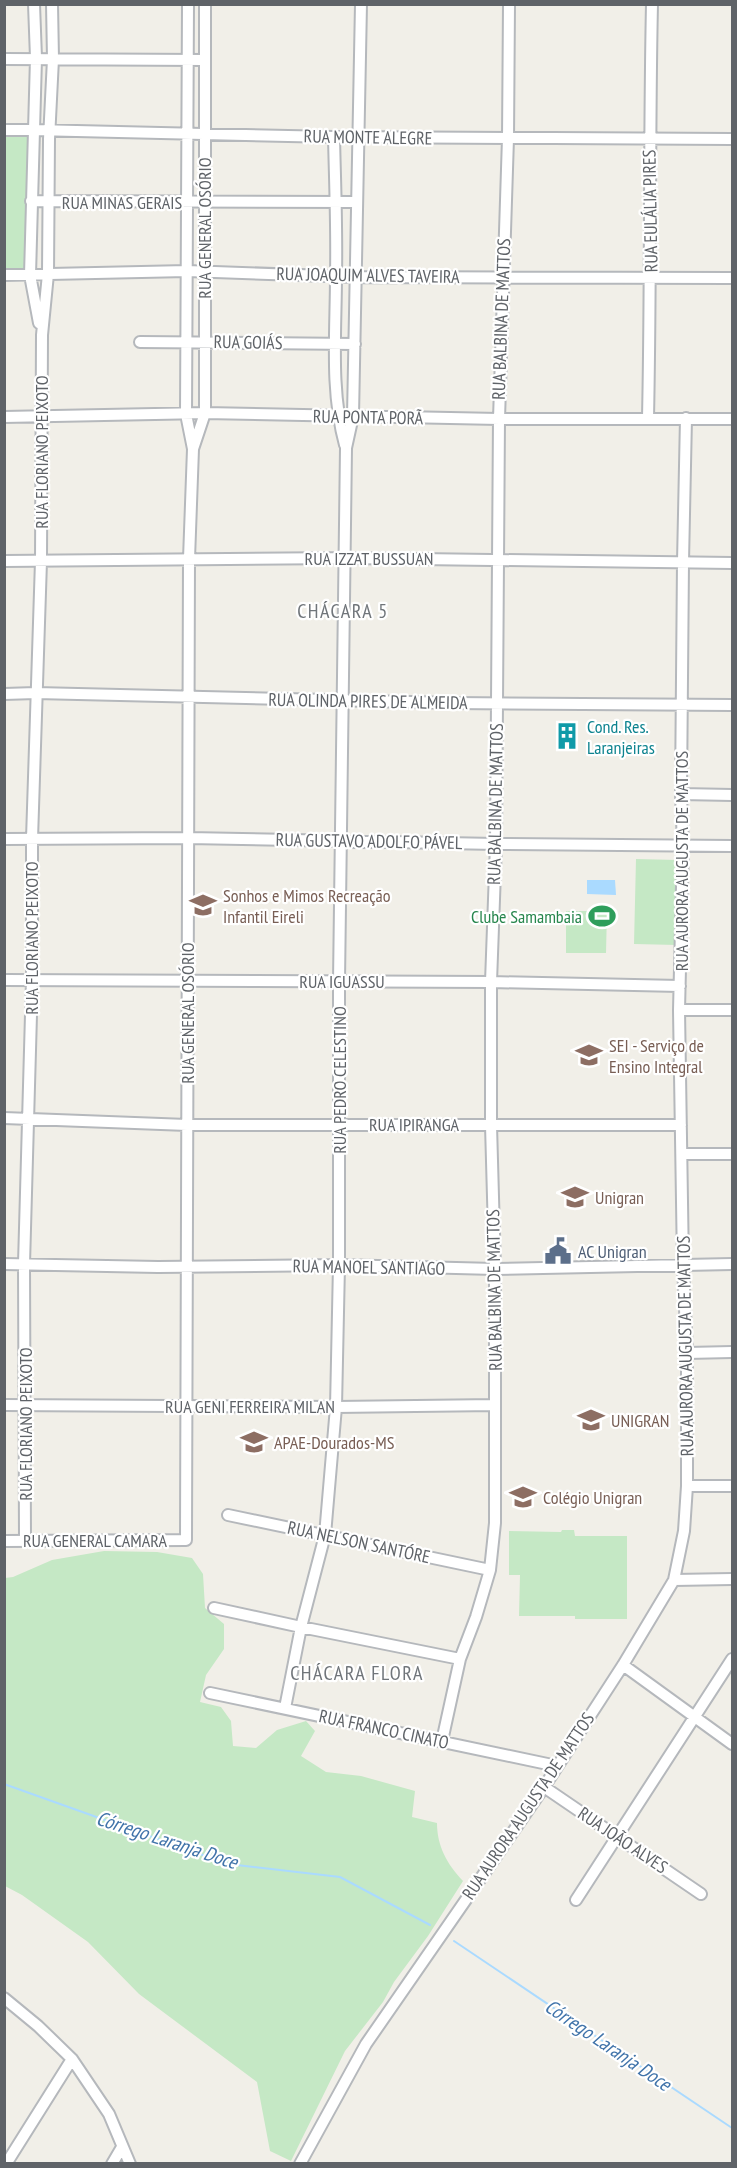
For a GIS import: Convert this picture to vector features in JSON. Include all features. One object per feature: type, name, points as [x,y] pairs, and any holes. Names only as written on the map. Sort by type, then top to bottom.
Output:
[{"type":"street","name":"RUA FLORIANO PEIXOTO","points":[[34,4],[36,58],[30,275],[42,335]]},
{"type":"street","name":"RUA FLORIANO PEIXOTO","points":[[25,1541],[24,1264],[32,979],[32,839],[41,561],[40,417],[42,335],[48,273],[53,59],[52,4]]},
{"type":"street","name":"RUA GENERAL OSÓRIO","points":[[186,1540],[188,698],[189,559],[193,450],[186,414],[188,4]]},
{"type":"street","name":"RUA GENERAL OSÓRIO","points":[[193,450],[205,413],[205,4]]},
{"type":"street","name":"RUA PEDRO CELESTINO","points":[[285,1708],[301,1627],[325,1535],[336,1407],[339,1265],[340,840],[346,448],[353,416],[361,4]]},
{"type":"street","name":"RUA BALBINA DE MATTOS","points":[[442,1741],[460,1659],[490,1570],[495,1523],[495,1269],[490,1125],[491,982],[496,844],[499,419],[508,138],[509,4]]},
{"type":"street","name":"RUA EULÁLIA PIRES","points":[[648,418],[652,4]]},
{"type":"street","points":[[4,59],[205,60]]},
{"type":"street","name":"RUA MONTE ALEGRE","points":[[4,130],[334,137],[732,139]]},
{"type":"street","name":"RUA PEDRO CELESTINO","points":[[334,137],[336,203],[334,343],[337,416],[346,448]]},
{"type":"street","name":"RUA MINAS GERAIS","points":[[31,201],[357,202]]},
{"type":"street","name":"RUA JOAQUIM ALVES TAVEIRA","points":[[4,275],[187,271],[356,277],[732,278]]},
{"type":"street","name":"RUA GOIÁS","points":[[140,342],[355,344]]},
{"type":"street","name":"RUA PONTA PORÃ","points":[[4,417],[205,413],[499,419],[732,419]]},
{"type":"street","name":"RUA AURORA AUGUSTA DE MATTOS","points":[[300,2163],[366,2044],[544,1786],[623,1665],[674,1580],[684,1531],[687,1486],[687,1353],[683,1265],[679,1010],[683,845],[681,794],[686,418]]},
{"type":"street","name":"RUA IZZAT BUSSUAN","points":[[4,561],[345,558],[732,563]]},
{"type":"street","name":"RUA OLINDA PIRES DE ALMEIDA","points":[[4,694],[342,701],[732,705]]},
{"type":"street","points":[[681,794],[732,795]]},
{"type":"street","name":"RUA GUSTAVO ADOLFO PÁVEL","points":[[4,839],[188,838],[732,846]]},
{"type":"street","name":"RUA IGUASSU","points":[[4,980],[491,982],[680,986]]},
{"type":"street","points":[[679,1010],[732,1010]]},
{"type":"street","name":"RUA IPIRANGA","points":[[4,1118],[187,1125],[681,1125]]},
{"type":"street","points":[[681,1154],[732,1154]]},
{"type":"street","name":"RUA MANOEL SANTIAGO","points":[[4,1264],[339,1265],[495,1269],[732,1264]]},
{"type":"street","points":[[687,1353],[732,1352]]},
{"type":"street","name":"RUA GENI FERREIRA MILAN","points":[[4,1405],[336,1407],[495,1405]]},
{"type":"street","points":[[687,1486],[732,1486]]},
{"type":"street","name":"RUA NELSON SANTÓRE","points":[[228,1515],[490,1570]]},
{"type":"street","name":"RUA GENERAL CAMARA","points":[[4,1540],[186,1540]]},
{"type":"street","points":[[674,1580],[732,1579]]},
{"type":"street","points":[[214,1608],[460,1659]]},
{"type":"street","points":[[576,1900],[732,1659]]},
{"type":"street","points":[[623,1665],[732,1744]]},
{"type":"street","name":"RUA FRANCO CINATO","points":[[210,1693],[557,1766]]},
{"type":"street","name":"RUA JOÃO ALVES","points":[[544,1786],[701,1894]]},
{"type":"street","points":[[5,1998],[72,2059],[109,2114],[130,2163]]},
{"type":"street","points":[[6,2163],[72,2059]]},
{"type":"street","points":[[112,2163],[122,2147]]},
{"type":"green space","points":[[30,135],[26,271],[5,271],[4,136]]},
{"type":"green space","points":[[636,859],[678,860],[677,945],[634,944]]},
{"type":"green space","points":[[566,911],[607,911],[606,953],[566,953]]},
{"type":"green space","points":[[562,1530],[574,1530],[575,1536],[627,1536],[627,1619],[519,1616],[520,1575],[509,1575],[509,1531],[561,1532]]},
{"type":"green space","points":[[104,1551],[157,1552],[192,1558],[203,1574],[205,1608],[224,1624],[224,1649],[206,1675],[200,1702],[221,1707],[231,1721],[233,1746],[256,1748],[277,1730],[306,1721],[315,1731],[301,1756],[326,1772],[361,1776],[415,1791],[412,1817],[437,1823],[444,1854],[463,1881],[428,1936],[394,1982],[383,2002],[345,2051],[291,2161],[270,2151],[257,2082],[139,1994],[88,1942],[22,1895],[5,1886],[5,1578],[13,1577],[52,1560]]},
{"type":"water","points":[[587,880],[615,880],[616,895],[587,894]]},
{"type":"waterway","name":"Córrego Laranja Doce","points":[[4,1784],[228,1864],[340,1877],[430,1925]]},
{"type":"waterway","name":"Córrego Laranja Doce","points":[[454,1941],[732,2128]]},
{"type":"place","name":"Cond. Res. Laranjeiras","points":[[567,736]]},
{"type":"place","name":"Sonhos e Mimos Recreação Infantil Eireli","points":[[203,905]]},
{"type":"place","name":"Clube Samambaia","points":[[602,916]]},
{"type":"place","name":"SEI - Serviço de Ensino Integral","points":[[589,1055]]},
{"type":"place","name":"Unigran","points":[[575,1197]]},
{"type":"place","name":"AC Unigran","points":[[558,1251]]},
{"type":"place","name":"UNIGRAN","points":[[591,1420]]},
{"type":"place","name":"APAE-Dourados-MS","points":[[254,1442]]},
{"type":"place","name":"Colégio Unigran","points":[[523,1497]]},
{"type":"district","name":"CHÁCARA 5","points":[[343,611]]},
{"type":"district","name":"CHÁCARA FLORA","points":[[357,1673]]}]
